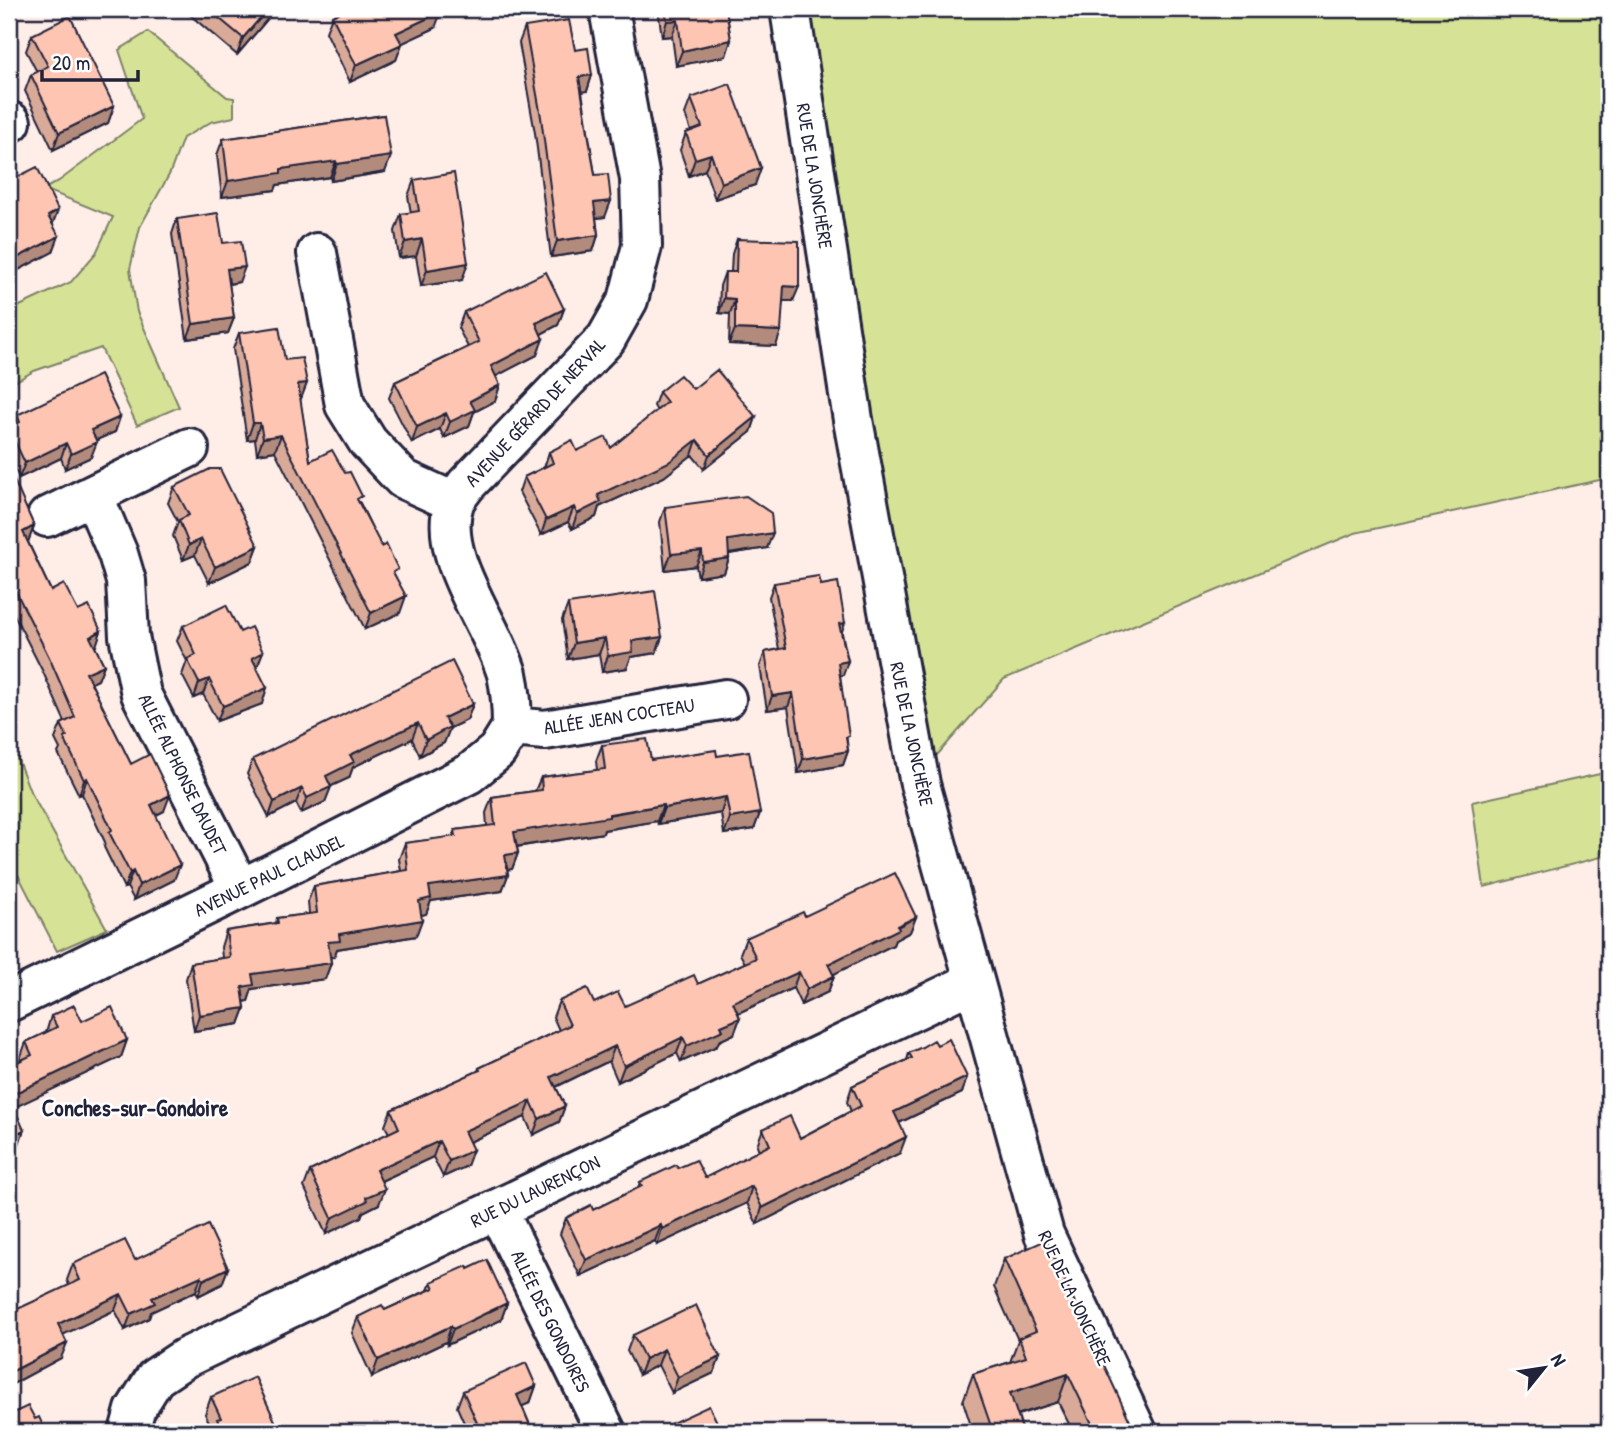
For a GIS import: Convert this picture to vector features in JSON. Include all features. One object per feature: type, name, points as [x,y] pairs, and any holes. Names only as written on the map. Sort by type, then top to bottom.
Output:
[{"type":"street","name":"AVENUE GÉRARD DE NERVAL","points":[[513,727],[512,701],[506,673],[460,569],[450,532],[454,502],[466,485],[606,339],[628,300],[642,246],[640,179],[609,9]]},
{"type":"street","name":"RUE DE LA JONCHÈRE","points":[[790,9],[853,420],[920,784],[1044,1234],[1137,1432]]},
{"type":"street","points":[[317,253],[345,405],[368,442],[403,479],[454,502]]},
{"type":"street","points":[[47,517],[189,448]]},
{"type":"street","name":"ALLÉE ALPHONSE DAUDET","points":[[93,495],[118,554],[126,581],[129,636],[141,694],[240,890]]},
{"type":"street","name":"ALLÉE JEAN COCTEAU","points":[[513,727],[545,730],[726,699]]},
{"type":"street","name":"AVENUE PAUL CLAUDEL","points":[[9,1002],[469,775],[497,751],[513,727]]},
{"type":"street","name":"RUE DU LAURENÇON","points":[[129,1432],[135,1410],[155,1378],[185,1359],[973,982]]},
{"type":"street","name":"ALLÉE DES GONDOIRES","points":[[497,1209],[606,1432]]},
{"type":"green space","points":[[804,9],[1609,9],[1609,478],[1355,533],[1004,679],[931,762]]},
{"type":"green space","points":[[148,32],[227,97],[234,98],[234,117],[211,122],[183,138],[170,173],[140,227],[130,269],[137,312],[179,407],[137,425],[101,348],[34,371],[9,385],[9,311],[71,282],[96,253],[113,217],[44,189],[59,181],[142,119],[119,50]]},
{"type":"green space","points":[[9,737],[30,791],[107,929],[57,951],[9,857]]},
{"type":"green space","points":[[1609,772],[1609,855],[1484,887],[1472,802]]},
{"type":"building","points":[[208,9],[268,9],[243,38]]},
{"type":"building","points":[[347,9],[439,9],[441,12],[396,33],[402,44],[356,65],[332,16]]},
{"type":"building","points":[[665,9],[726,9],[731,40],[682,51],[678,20],[667,21]]},
{"type":"building","points":[[70,16],[114,106],[59,133],[31,75],[48,66],[32,35]]},
{"type":"building","points":[[569,20],[575,50],[588,48],[592,75],[579,77],[595,175],[608,174],[611,201],[594,203],[598,235],[557,241],[541,117],[525,27]]},
{"type":"building","points":[[730,84],[761,168],[721,183],[711,154],[695,159],[686,133],[702,127],[691,98]]},
{"type":"building","points":[[384,115],[391,156],[281,169],[281,173],[228,181],[223,139]]},
{"type":"building","points":[[37,167],[58,210],[48,216],[59,236],[9,262],[9,181]]},
{"type":"building","points":[[454,173],[468,263],[427,270],[422,239],[405,242],[401,214],[419,211],[414,180]]},
{"type":"building","points":[[218,213],[223,243],[241,241],[245,267],[227,269],[234,318],[193,324],[177,219]]},
{"type":"building","points":[[737,239],[799,241],[799,287],[784,286],[781,331],[735,329],[735,299],[724,298],[725,272],[736,272]]},
{"type":"building","points":[[546,272],[564,309],[536,323],[543,339],[491,366],[500,385],[470,401],[475,410],[450,422],[446,413],[417,427],[395,382],[479,342],[464,312]]},
{"type":"building","points":[[279,327],[285,360],[302,358],[307,383],[298,384],[310,461],[332,450],[345,473],[350,472],[362,496],[357,499],[382,547],[386,544],[398,569],[393,572],[406,596],[371,613],[281,435],[263,438],[260,423],[253,423],[239,333]]},
{"type":"building","points":[[717,370],[756,417],[709,455],[697,440],[669,462],[598,495],[601,502],[577,514],[574,507],[546,520],[524,477],[553,463],[549,452],[572,440],[577,451],[606,437],[611,448],[667,402],[659,392],[680,375],[693,389]]},
{"type":"building","points":[[100,375],[120,417],[91,430],[97,442],[71,454],[66,443],[25,463],[9,429],[20,422],[17,415]]},
{"type":"building","points":[[210,469],[220,469],[258,546],[215,567],[201,539],[189,545],[179,520],[189,515],[174,487]]},
{"type":"building","points":[[10,471],[34,526],[23,532],[51,591],[64,584],[78,611],[89,606],[101,631],[90,637],[104,665],[86,673],[131,764],[150,754],[170,795],[151,805],[180,865],[139,885],[109,832],[112,830],[64,738],[67,737],[61,724],[75,717],[49,657],[9,578]]},
{"type":"building","points":[[746,496],[771,513],[773,533],[728,540],[729,558],[703,562],[702,551],[671,554],[665,507]]},
{"type":"building","points":[[819,576],[821,585],[838,582],[845,623],[839,624],[848,661],[838,663],[849,736],[846,737],[848,751],[803,759],[793,693],[772,696],[765,652],[786,648],[774,583]]},
{"type":"building","points":[[655,591],[662,637],[632,641],[633,652],[608,656],[605,638],[574,643],[568,604]]},
{"type":"building","points":[[226,605],[240,632],[251,627],[263,652],[252,658],[267,688],[223,706],[209,679],[199,683],[187,659],[196,655],[183,626]]},
{"type":"building","points":[[452,661],[473,704],[444,718],[450,727],[426,740],[418,723],[350,755],[354,762],[326,776],[331,787],[307,798],[302,788],[274,802],[253,759]]},
{"type":"building","points":[[647,739],[651,760],[716,750],[717,756],[749,751],[760,813],[730,818],[726,797],[664,808],[663,805],[609,814],[609,817],[514,832],[518,853],[505,855],[508,875],[429,886],[431,898],[419,901],[422,920],[339,934],[340,941],[328,942],[331,963],[252,974],[254,985],[242,987],[245,1008],[199,1015],[191,963],[230,957],[226,931],[278,923],[277,918],[317,913],[314,886],[408,870],[405,843],[456,836],[455,830],[495,825],[492,797],[542,790],[541,777],[605,769],[602,745]]},
{"type":"building","points":[[895,873],[916,917],[897,926],[899,929],[828,964],[834,976],[807,989],[799,972],[733,1002],[740,1018],[721,1026],[723,1030],[687,1046],[683,1037],[624,1066],[615,1046],[551,1077],[565,1106],[539,1119],[531,1101],[464,1131],[473,1150],[449,1161],[439,1141],[376,1170],[385,1189],[366,1197],[367,1201],[332,1218],[310,1171],[399,1128],[391,1110],[570,1025],[559,1001],[587,988],[594,1003],[618,992],[625,1006],[694,975],[698,984],[756,958],[746,938],[803,912],[805,916]]},
{"type":"building","points":[[74,1005],[82,1021],[112,1007],[127,1040],[9,1096],[9,1066],[32,1055],[26,1042],[57,1027],[51,1016]]},
{"type":"building","points":[[949,1039],[967,1077],[894,1112],[906,1137],[762,1208],[752,1186],[662,1229],[661,1225],[586,1260],[566,1218],[591,1205],[593,1210],[642,1186],[640,1182],[676,1165],[678,1168],[696,1160],[705,1178],[770,1145],[763,1129],[790,1116],[800,1138],[861,1106],[852,1086],[912,1058],[909,1053],[934,1040],[937,1045]]},
{"type":"building","points":[[9,1096],[24,1130],[9,1137]]},
{"type":"building","points":[[208,1225],[228,1268],[203,1280],[201,1276],[152,1298],[155,1303],[131,1314],[121,1294],[58,1324],[67,1343],[9,1373],[9,1313],[80,1280],[73,1264],[125,1240],[135,1260]]},
{"type":"building","points":[[1046,1240],[1135,1432],[1096,1432],[1068,1374],[1010,1393],[1023,1432],[993,1432],[973,1374],[1026,1357],[1019,1338],[1036,1331],[1004,1259]]},
{"type":"building","points":[[487,1260],[507,1303],[378,1360],[358,1317],[382,1305],[385,1310],[434,1288],[431,1282]]},
{"type":"building","points":[[696,1305],[720,1357],[678,1377],[664,1349],[645,1359],[633,1335]]},
{"type":"building","points":[[526,1363],[536,1386],[517,1395],[533,1432],[481,1432],[463,1391]]},
{"type":"building","points":[[255,1377],[280,1432],[223,1432],[217,1419],[221,1418],[211,1397]]},
{"type":"building","points":[[28,1406],[35,1419],[39,1417],[46,1432],[9,1432],[9,1415]]},
{"type":"building","points":[[709,1406],[722,1432],[674,1432],[670,1424]]},
{"type":"district","name":"Conches-sur-Gondoire","points":[[135,1107]]}]
